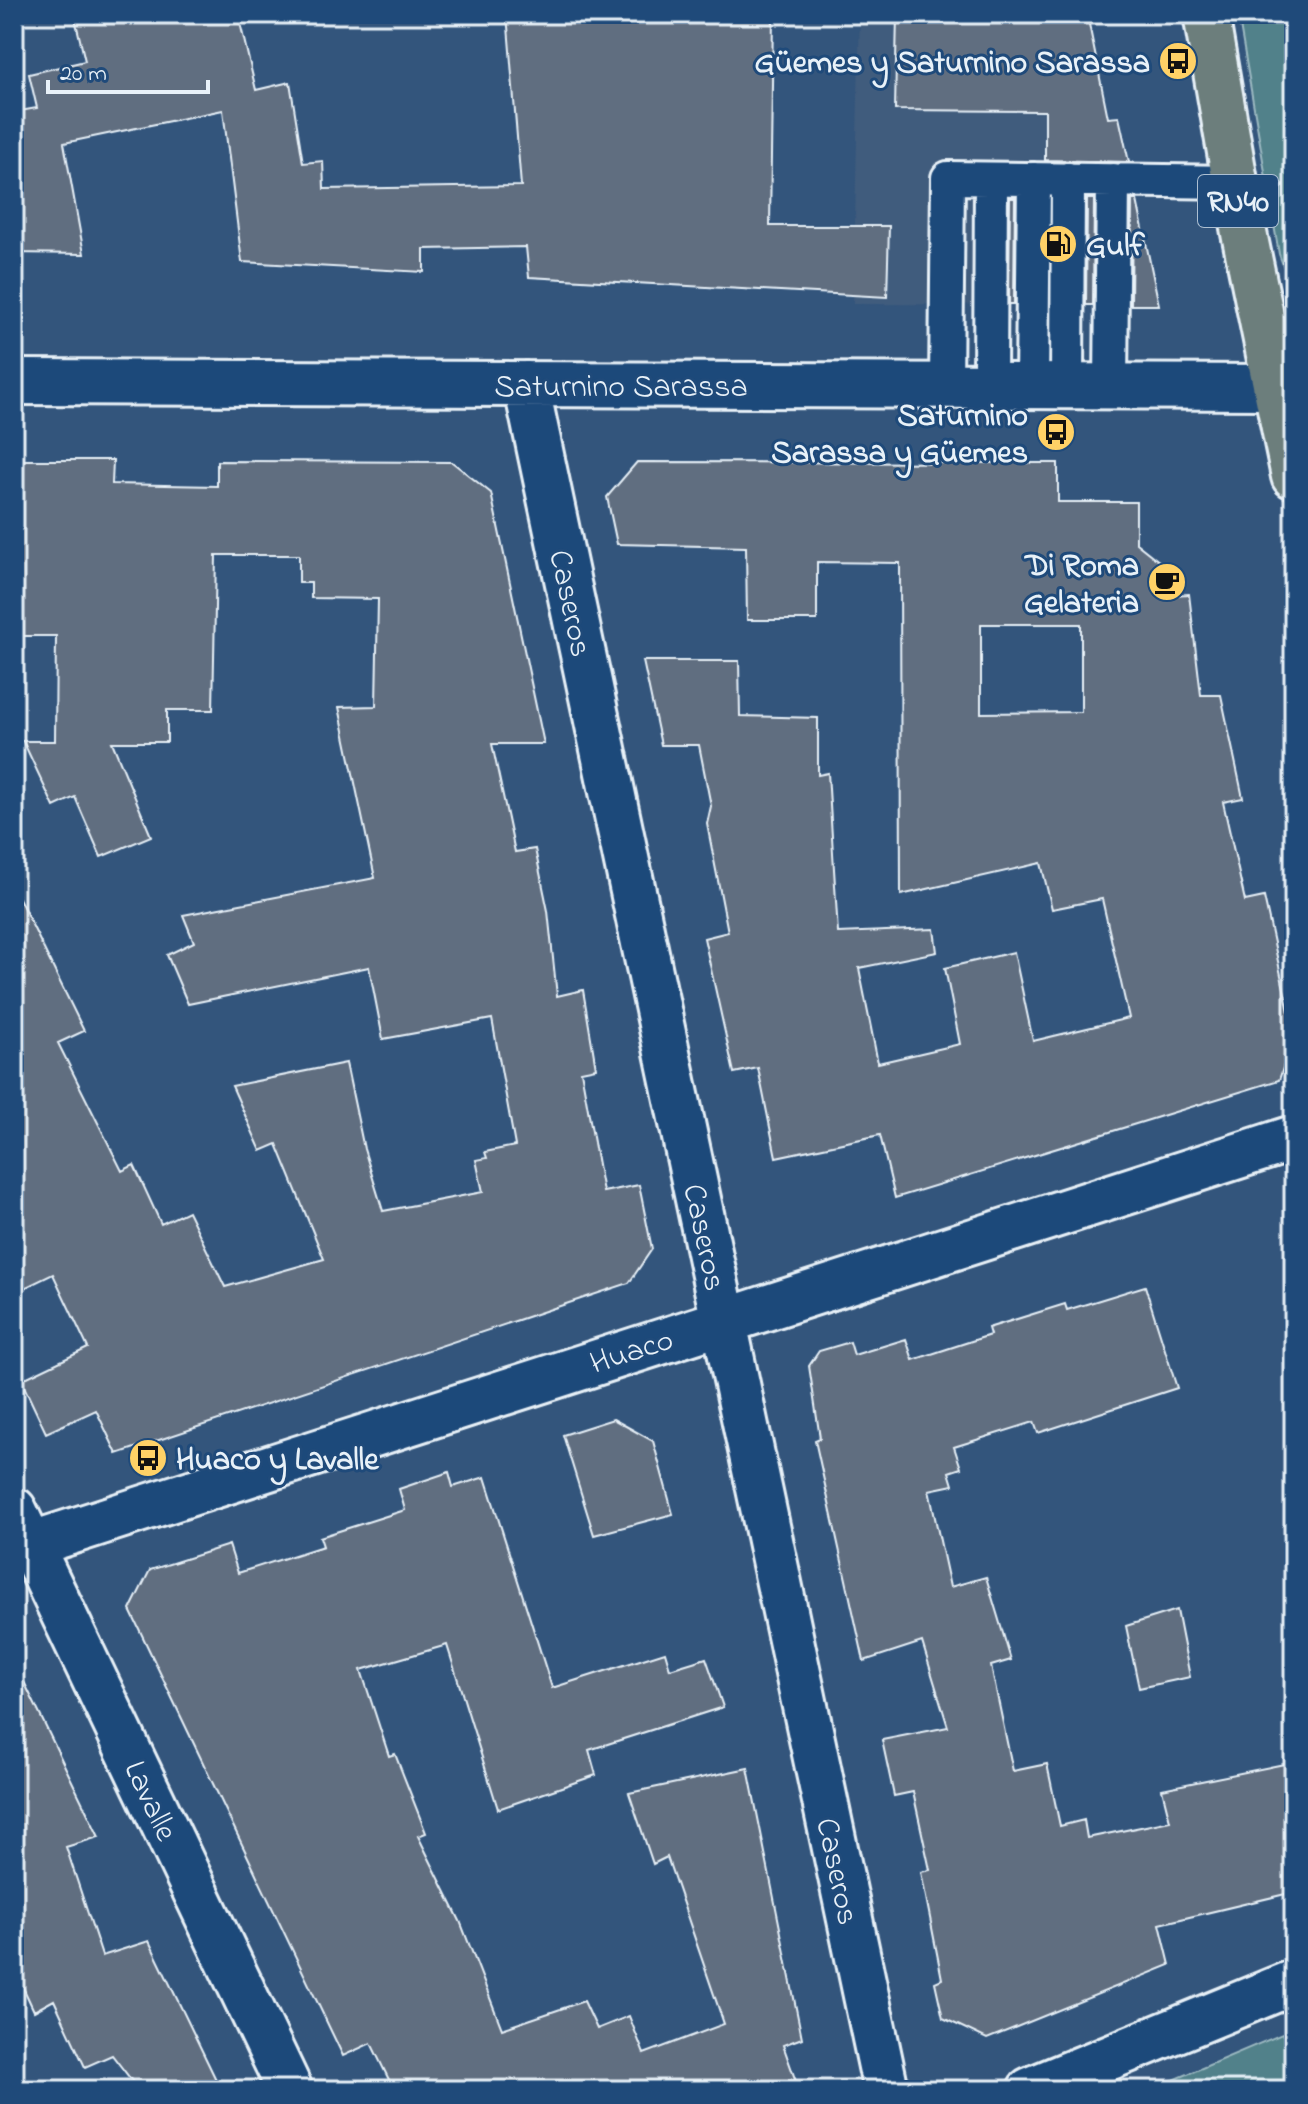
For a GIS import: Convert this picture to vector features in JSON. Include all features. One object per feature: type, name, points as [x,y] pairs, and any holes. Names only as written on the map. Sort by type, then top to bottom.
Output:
[{"type":"main road","name":"RN40","points":[[1206,14],[1235,182],[1288,388],[1294,476]]},
{"type":"street","name":"Saturnino Sarassa","points":[[14,382],[1288,388]]},
{"type":"street","name":"Caseros","points":[[526,384],[886,2090]]},
{"type":"street","name":"Huaco","points":[[19,1535],[723,1320],[1294,1138]]},
{"type":"street","name":"Lavalle","points":[[19,1535],[290,2090]]},
{"type":"street","points":[[1030,2090],[1294,1982]]},
{"type":"lane","points":[[946,386],[948,178],[1235,182]]},
{"type":"lane","points":[[1014,179],[1050,386]]},
{"type":"lane","points":[[1014,179],[1050,386]]},
{"type":"lane","points":[[1050,386],[1088,180]]},
{"type":"lane","points":[[1050,386],[1088,180]]},
{"type":"shaded area","points":[[860,14],[1087,14],[1138,268],[1108,305],[853,304]]},
{"type":"green space","points":[[1238,14],[1294,14],[1294,295],[1279,254]]},
{"type":"green space","points":[[1294,2029],[1294,2090],[1150,2090]]},
{"type":"building","points":[[74,14],[238,14],[256,90],[290,82],[303,163],[323,161],[324,189],[521,186],[507,14],[773,14],[770,226],[889,226],[887,297],[529,277],[526,247],[424,249],[424,272],[242,262],[223,110],[64,143],[84,254],[14,253],[14,112],[37,108],[29,74],[85,61]]},
{"type":"building","points":[[897,14],[1087,14],[1108,118],[1119,117],[1129,162],[1045,160],[1045,111],[895,110]]},
{"type":"building","points":[[1010,198],[1015,198],[1014,304],[1009,304]]},
{"type":"building","points":[[1087,199],[1094,199],[1093,305],[1086,305]]},
{"type":"building","points":[[1132,200],[1137,200],[1159,305],[1131,305]]},
{"type":"building","points":[[14,460],[113,460],[112,484],[217,486],[217,461],[452,462],[491,493],[544,744],[492,744],[515,852],[535,849],[548,911],[557,996],[583,990],[596,1068],[581,1071],[603,1192],[639,1185],[652,1249],[629,1283],[117,1454],[96,1410],[46,1433],[21,1380],[88,1348],[53,1274],[14,1293],[14,888],[84,1031],[58,1043],[122,1171],[134,1165],[161,1224],[188,1211],[225,1287],[324,1259],[277,1144],[261,1151],[232,1086],[346,1063],[364,1149],[383,1211],[483,1192],[476,1160],[487,1158],[485,1152],[515,1146],[492,1019],[383,1039],[369,967],[188,1004],[167,955],[194,942],[183,915],[375,878],[339,707],[376,706],[378,599],[311,598],[311,583],[299,583],[299,555],[216,555],[213,710],[167,710],[167,742],[112,742],[151,836],[101,857],[75,797],[54,807],[23,741],[55,741],[56,636],[14,636]]},
{"type":"building","points":[[637,462],[1058,463],[1058,502],[1136,502],[1136,543],[1170,570],[1171,595],[1189,594],[1201,695],[1221,695],[1243,798],[1223,802],[1245,901],[1264,897],[1294,1035],[1279,1080],[895,1198],[880,1135],[776,1157],[758,1068],[734,1073],[704,938],[728,932],[707,824],[711,806],[699,745],[661,745],[643,661],[739,661],[740,716],[818,718],[818,775],[828,773],[838,933],[934,929],[937,952],[859,968],[878,1063],[960,1044],[945,968],[1014,952],[1033,1041],[1129,1018],[1102,899],[1052,909],[1041,863],[901,895],[900,563],[817,562],[817,620],[747,620],[746,547],[617,544],[607,497]],"holes":[[[981,624],[1081,624],[1081,712],[981,713]]]},
{"type":"building","points":[[1145,1286],[1177,1388],[1038,1433],[1034,1422],[954,1447],[961,1468],[949,1472],[953,1485],[929,1490],[950,1587],[986,1577],[1011,1660],[991,1666],[1013,1771],[1047,1764],[1060,1826],[1084,1820],[1087,1838],[1170,1821],[1162,1789],[1294,1762],[1294,1892],[1160,1924],[1170,1965],[987,2039],[943,2018],[935,1982],[942,1979],[921,1872],[930,1870],[913,1792],[894,1796],[882,1740],[948,1727],[922,1642],[864,1661],[815,1440],[820,1438],[809,1366],[819,1351],[850,1342],[854,1355],[906,1339],[913,1360],[990,1335],[988,1328],[1065,1304],[1067,1310]]},
{"type":"building","points":[[613,1419],[653,1441],[673,1514],[594,1535],[563,1435]]},
{"type":"building","points":[[449,1472],[453,1487],[485,1477],[552,1688],[665,1652],[670,1669],[706,1658],[723,1707],[589,1750],[596,1775],[498,1809],[447,1645],[361,1670],[389,1756],[395,1754],[426,1833],[418,1836],[460,1921],[502,2029],[584,2001],[597,2029],[629,2016],[644,2054],[724,2024],[667,1857],[653,1864],[629,1793],[748,1768],[802,2038],[783,2045],[799,2090],[394,2090],[371,2043],[343,2056],[130,1610],[150,1570],[229,1545],[238,1573],[323,1546],[320,1537],[405,1510],[399,1489]]},
{"type":"building","points":[[1177,1610],[1190,1677],[1139,1688],[1126,1626]]},
{"type":"building","points":[[14,1661],[99,1837],[66,1847],[102,1956],[149,1941],[221,2090],[139,2090],[112,2055],[85,2067],[54,2000],[34,2011],[14,1968]]},
{"type":"place","name":"Güemes y Saturnino Sarassa","points":[[1178,61]]},
{"type":"place","name":"Gulf","points":[[1058,244]]},
{"type":"place","name":"Saturnino Sarassa y Güemes","points":[[1056,432]]},
{"type":"place","name":"Di Roma Gelateria","points":[[1167,582]]},
{"type":"place","name":"Huaco y Lavalle","points":[[148,1458]]}]
